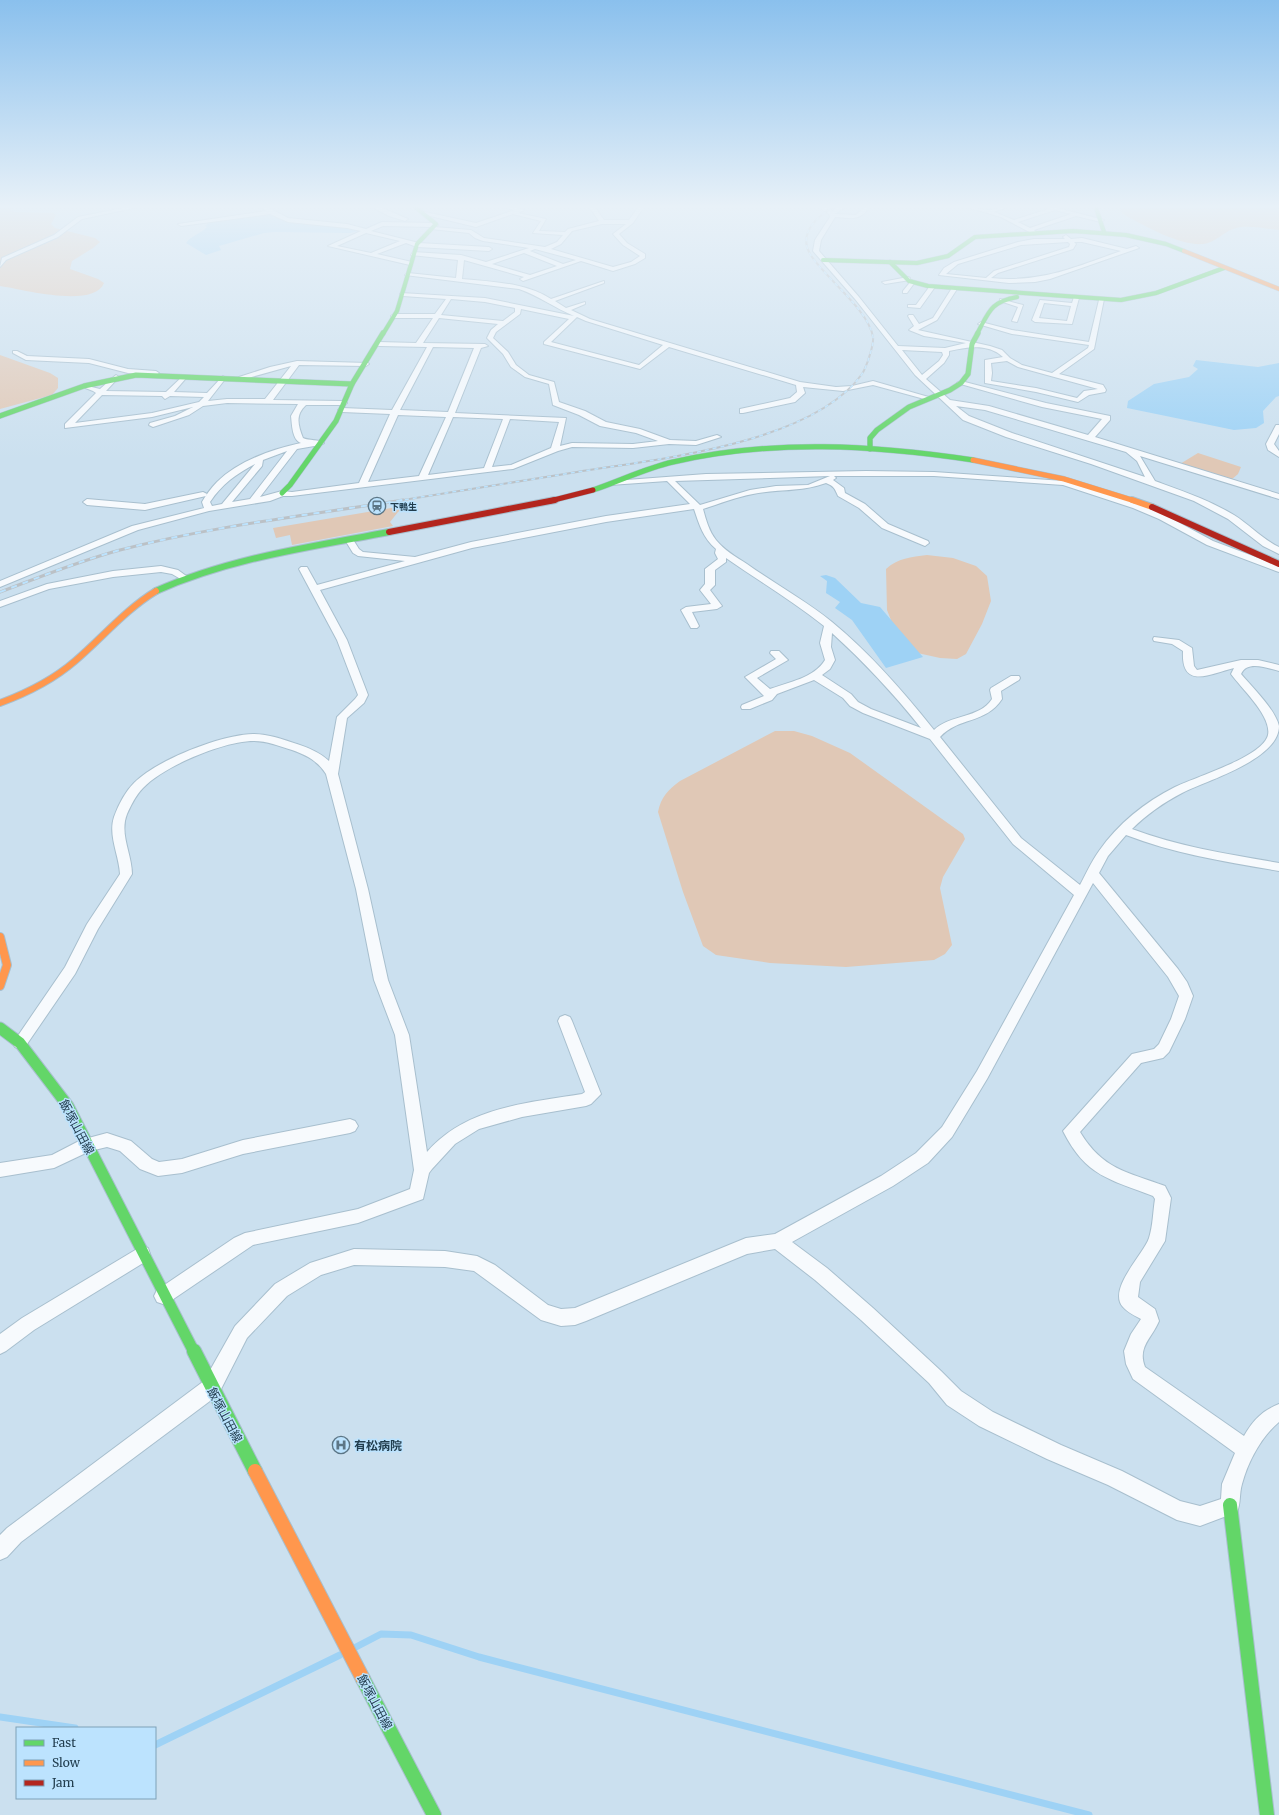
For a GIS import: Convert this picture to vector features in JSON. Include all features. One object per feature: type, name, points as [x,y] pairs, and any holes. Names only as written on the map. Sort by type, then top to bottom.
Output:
[{"type":"street","points":[[87,502],[145,507],[163,504],[206,502],[225,506],[270,498],[282,493],[290,485],[320,443],[342,407],[352,384],[379,344],[394,316],[404,290]]},
{"type":"street","points":[[403,294],[426,290]]},
{"type":"street","points":[[443,290],[450,297]]},
{"type":"street","points":[[418,345],[450,297],[460,290]]},
{"type":"street","points":[[473,290],[509,293],[530,290],[566,310],[588,320],[799,384],[830,389],[850,388],[867,383],[873,383],[928,398]]},
{"type":"street","points":[[487,292],[509,293],[513,290]]},
{"type":"street","points":[[550,301],[581,290]]},
{"type":"street","points":[[848,290],[922,379],[966,418],[986,427],[1151,482],[1197,499],[1231,517],[1266,544],[1279,551]]},
{"type":"street","points":[[910,306],[918,307],[930,290]]},
{"type":"street","points":[[954,290],[935,319],[912,330],[924,334],[997,349],[1008,359],[1020,366],[1100,387],[1102,390],[1087,393],[1078,400],[1036,390],[987,382],[989,373],[987,361],[1008,359]]},
{"type":"street","points":[[965,290],[1037,294],[1075,301]]},
{"type":"street","points":[[1075,301],[1070,323],[1035,320],[1042,301],[1137,298],[1161,290]]},
{"type":"street","points":[[509,293],[518,308],[518,313],[493,331],[490,338],[506,353],[513,366],[527,376],[552,383],[556,403],[561,406],[582,413],[603,424],[637,431],[669,442]]},
{"type":"street","points":[[870,449],[870,438],[877,430],[909,407],[950,390],[961,383],[968,374],[972,343],[981,324],[991,309],[1002,300],[1037,294]]},
{"type":"street","points":[[1002,300],[1021,306],[1015,321]]},
{"type":"street","points":[[1053,374],[1090,351],[1102,300]]},
{"type":"street","points":[[566,310],[583,303]]},
{"type":"street","points":[[518,308],[588,320]]},
{"type":"street","points":[[394,316],[436,316],[504,323]]},
{"type":"street","points":[[911,316],[918,327]]},
{"type":"street","points":[[574,318],[546,343],[640,367],[667,345]]},
{"type":"street","points":[[981,324],[1012,332],[1092,344]]},
{"type":"street","points":[[897,348],[945,350],[972,343]]},
{"type":"street","points":[[379,344],[498,346]]},
{"type":"street","points":[[363,484],[395,412],[431,345]]},
{"type":"street","points":[[423,477],[451,414],[478,346]]},
{"type":"street","points":[[922,379],[942,362],[946,355],[945,350]]},
{"type":"street","points":[[15,352],[26,358],[89,361],[128,371],[175,374],[182,376]]},
{"type":"street","points":[[241,378],[272,368],[297,363],[366,364]]},
{"type":"street","points":[[268,401],[297,363]]},
{"type":"street","points":[[0,416],[85,386],[116,377],[136,375],[241,378],[283,382],[352,384]]},
{"type":"street","points":[[155,414],[153,410],[182,376]]},
{"type":"street","points":[[116,377],[68,426],[155,414],[205,403],[227,400],[305,402],[395,412],[564,420],[555,449]]},
{"type":"street","points":[[193,412],[205,403],[224,378]]},
{"type":"street","points":[[961,383],[1045,405],[1107,418],[1090,438]]},
{"type":"street","points":[[743,411],[792,400],[801,393],[799,384]]},
{"type":"street","points":[[85,386],[96,389],[100,393],[210,395]]},
{"type":"street","points":[[301,443],[293,417],[297,410],[305,402]]},
{"type":"street","points":[[948,402],[986,408],[1124,448],[1279,497]]},
{"type":"street","points":[[153,425],[193,412],[204,412]]},
{"type":"street","points":[[487,470],[506,417]]},
{"type":"street","points":[[1279,426],[1270,444],[1279,455]]},
{"type":"street","points":[[282,493],[292,494],[363,484],[513,467],[555,449],[572,445],[634,446],[669,442],[696,443],[717,437]]},
{"type":"street","points":[[206,502],[210,484],[243,462],[301,443],[320,443]]},
{"type":"street","points":[[0,584],[135,528],[206,502],[223,480],[259,459],[301,443]]},
{"type":"street","points":[[253,501],[301,443]]},
{"type":"street","points":[[0,703],[30,691],[60,674],[138,603],[162,588],[184,578],[229,563],[574,496],[649,469],[676,462],[724,454],[770,450],[830,448],[870,449],[964,458],[1011,466],[1066,479],[1113,493],[1156,509],[1279,564]]},
{"type":"street","points":[[1124,448],[1140,460],[1151,482]]},
{"type":"street","points":[[225,506],[259,464],[259,459]]},
{"type":"street","points":[[613,483],[734,476],[843,474],[934,474],[1064,483],[1136,506],[1162,517],[1210,543],[1279,569]]},
{"type":"street","points":[[315,588],[403,565],[417,559],[471,545],[606,519],[697,507],[750,492],[776,488],[804,488],[843,474]]},
{"type":"street","points":[[669,479],[697,507],[704,527],[712,541],[745,568],[801,603],[829,625],[899,693],[975,785],[1018,841],[1042,863],[1081,893]]},
{"type":"street","points":[[824,480],[835,484],[841,490],[840,494],[862,506],[885,526],[925,543]]},
{"type":"street","points":[[349,540],[356,551],[361,554],[417,559]]},
{"type":"street","points":[[694,626],[686,610],[717,606],[705,590],[710,585],[710,569],[724,560],[718,553],[720,549]]},
{"type":"street","points":[[304,569],[342,640],[363,695],[360,701],[342,717],[332,774]]},
{"type":"street","points":[[0,604],[47,587],[113,574],[161,570],[175,572],[184,578]]},
{"type":"street","points":[[746,707],[760,702],[773,692],[814,676],[824,669],[830,660],[826,651],[825,636],[829,625]]},
{"type":"street","points":[[1158,639],[1176,642],[1188,650],[1188,665],[1190,670],[1195,673],[1209,672],[1236,664],[1254,663],[1279,668]]},
{"type":"street","points":[[770,695],[750,677],[783,660],[775,653]]},
{"type":"street","points":[[0,1550],[14,1535],[211,1388],[242,1332],[281,1290],[316,1269],[354,1257],[445,1259],[476,1264],[488,1271],[542,1311],[551,1316],[565,1319],[580,1315],[746,1246],[778,1241],[893,1177],[922,1158],[947,1132],[982,1074],[1103,854],[1123,830],[1142,813],[1166,798],[1263,752],[1274,734],[1275,727],[1268,714],[1236,674],[1239,667],[1244,664]]},
{"type":"street","points":[[814,676],[847,696],[854,704],[867,711],[934,737]]},
{"type":"street","points":[[934,737],[942,728],[984,712],[995,704],[998,699],[995,690],[1015,678]]},
{"type":"street","points":[[20,1043],[70,970],[92,927],[126,874],[126,865],[118,827],[132,793],[146,779],[196,752],[216,744],[244,737],[267,739],[311,753],[325,762],[332,774],[362,889],[381,980],[402,1035],[422,1170],[417,1194],[358,1216],[251,1238],[240,1242],[163,1296]]},
{"type":"street","points":[[1123,830],[1158,843],[1189,851],[1279,867]]},
{"type":"street","points":[[1092,873],[1173,973],[1182,986],[1186,996],[1178,1019],[1164,1048],[1158,1054],[1137,1058],[1071,1131],[1086,1155],[1097,1164],[1122,1178],[1159,1191],[1163,1198],[1157,1241],[1133,1279],[1129,1291],[1129,1301],[1149,1315],[1150,1321],[1132,1350],[1133,1361],[1138,1372],[1246,1449]]},
{"type":"street","points":[[0,937],[7,966],[0,986]]},
{"type":"street","points":[[422,1170],[447,1142],[462,1130],[486,1120],[513,1113],[586,1100],[594,1094],[565,1021]]},
{"type":"street","name":"飯塚山田線","points":[[0,1028],[20,1043],[68,1106],[163,1296],[434,1815]]},
{"type":"street","points":[[0,1170],[54,1161],[87,1145],[107,1140],[125,1146],[146,1164],[158,1169],[182,1166],[243,1147],[350,1126]]},
{"type":"street","points":[[778,1241],[821,1274],[867,1314],[935,1377],[954,1398],[986,1419],[1054,1452],[1115,1478],[1177,1510],[1200,1516],[1230,1505]]},
{"type":"street","points":[[0,1345],[28,1324],[142,1254]]},
{"type":"street","points":[[1266,1815],[1230,1505],[1232,1482],[1246,1449],[1259,1429],[1275,1414],[1279,1413]]},
{"type":"shaded area","points":[[21,290],[99,290],[86,295],[72,296]]},
{"type":"shaded area","points":[[0,355],[50,373],[58,378],[58,388],[52,395],[0,409]]},
{"type":"shaded area","points":[[1198,453],[1241,467],[1238,474],[1231,480],[1180,464]]},
{"type":"shaded area","points":[[409,505],[398,512],[390,522],[393,526],[292,545],[290,535],[276,538],[273,528]]},
{"type":"shaded area","points":[[927,555],[953,558],[976,566],[987,576],[991,601],[982,624],[966,654],[957,659],[940,658],[913,652],[900,643],[887,610],[886,569],[900,560]]},
{"type":"shaded area","points":[[775,731],[794,731],[812,736],[850,753],[963,834],[965,839],[943,877],[940,888],[952,945],[945,954],[934,960],[846,967],[770,963],[716,955],[703,946],[683,892],[658,812],[659,807],[666,794],[680,781]]},
{"type":"water","points":[[1196,360],[1258,367],[1279,363],[1279,396],[1276,397],[1263,411],[1264,423],[1256,428],[1234,430],[1127,408],[1128,401],[1154,384],[1189,377],[1198,369],[1193,366]]},
{"type":"water","points":[[826,575],[835,578],[861,603],[880,607],[923,657],[886,668],[852,620],[835,608],[840,602],[826,593],[827,581],[820,576]]},
{"type":"waterway","points":[[356,1647],[381,1634],[411,1635],[479,1657],[1089,1815]]},
{"type":"waterway","points":[[156,1745],[340,1655]]},
{"type":"waterway","points":[[0,1717],[68,1727]]},
{"type":"railway","points":[[397,501],[689,454],[731,444],[771,432],[808,417],[839,398],[862,374],[868,361],[872,346],[873,337],[870,327],[855,305],[841,290]]},
{"type":"railway","points":[[0,592],[90,559],[120,550],[190,534],[403,500]]},
{"type":"traffic: fast","points":[[282,493],[290,485],[336,421],[352,384],[397,311],[403,290]]},
{"type":"traffic: fast","points":[[979,290],[1121,300],[1165,290]]},
{"type":"traffic: fast","points":[[870,449],[870,438],[877,430],[909,407],[950,390],[961,383],[968,374],[972,344],[991,309],[1002,300],[1017,297]]},
{"type":"traffic: fast","points":[[0,416],[84,386],[101,381],[136,375],[352,384]]},
{"type":"traffic: fast","points":[[593,490],[673,462],[746,450],[784,447],[862,448],[900,450],[973,460]]},
{"type":"traffic: fast","points":[[156,591],[183,579],[240,561],[389,532]]},
{"type":"traffic: fast","points":[[0,1028],[20,1043],[68,1106],[255,1471]]},
{"type":"traffic: fast","points":[[1230,1505],[1267,1815]]},
{"type":"traffic: fast","points":[[363,1679],[434,1815]]},
{"type":"traffic: slow","points":[[973,460],[1019,468],[1064,479],[1152,507]]},
{"type":"traffic: slow","points":[[0,703],[30,690],[67,668],[123,615],[144,598],[156,591]]},
{"type":"traffic: slow","points":[[0,937],[7,965],[0,986]]},
{"type":"traffic: slow","points":[[255,1471],[363,1679]]},
{"type":"traffic: jam","points":[[389,532],[574,496],[593,490]]},
{"type":"traffic: jam","points":[[1152,507],[1279,564]]},
{"type":"place","name":"下鴨生","points":[[377,506]]},
{"type":"place","name":"有松病院","points":[[341,1445]]}]
